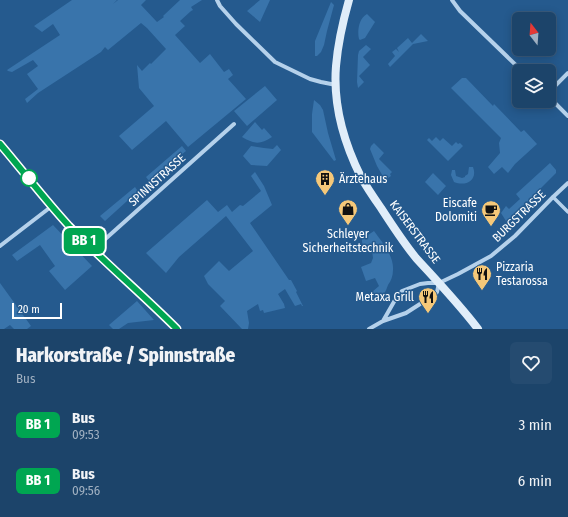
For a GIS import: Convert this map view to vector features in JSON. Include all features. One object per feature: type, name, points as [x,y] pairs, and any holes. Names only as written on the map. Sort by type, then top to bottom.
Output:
[{"type":"main road","name":"KAISERSTRASSE","points":[[349,0],[342,23],[336,66],[336,85],[343,131],[351,156],[362,178],[408,248],[478,329]]},
{"type":"street","points":[[217,0],[220,6],[236,24],[275,62],[310,79],[336,85]]},
{"type":"street","points":[[452,0],[460,11],[515,64]]},
{"type":"street","points":[[556,85],[568,73]]},
{"type":"street","points":[[556,104],[568,116]]},
{"type":"street","name":"SPINNSTRASSE","points":[[93,250],[234,124]]},
{"type":"street","points":[[0,144],[69,225],[93,250],[177,329]]},
{"type":"street","name":"BURGSTRASSE","points":[[439,283],[491,256],[516,236],[568,183]]},
{"type":"street","points":[[553,197],[568,212]]},
{"type":"street","points":[[0,246],[52,206]]},
{"type":"street","points":[[369,329],[383,321],[406,313],[434,295],[437,292],[439,283],[428,282],[402,291],[383,321]]},
{"type":"shaded area","points":[[72,0],[117,0],[113,4],[118,0],[146,0],[141,5],[157,22],[164,17],[163,16],[180,0],[202,0],[191,7],[193,10],[180,21],[185,26],[175,35],[200,63],[210,54],[224,72],[229,69],[233,75],[228,79],[246,99],[188,147],[166,121],[132,150],[119,136],[154,106],[139,88],[137,65],[142,71],[166,49],[141,23],[108,50],[105,47],[101,52],[38,93],[27,103],[25,99],[38,89],[27,74],[38,66],[33,60],[12,72],[7,70],[60,35],[53,24],[42,32],[34,26]]},
{"type":"shaded area","points":[[260,0],[270,0],[260,22],[247,11]]},
{"type":"shaded area","points":[[331,2],[334,5],[324,45],[321,52],[315,56],[315,41]]},
{"type":"shaded area","points":[[367,14],[375,22],[365,38],[360,40],[358,36],[359,25],[362,18]]},
{"type":"shaded area","points":[[421,34],[428,41],[413,44],[390,67],[388,64],[395,56],[392,52],[396,49],[399,52],[397,48],[408,38],[412,43]]},
{"type":"shaded area","points":[[366,45],[371,49],[363,57],[370,65],[359,76],[364,82],[358,88],[358,55],[359,51]]},
{"type":"shaded area","points":[[462,78],[466,78],[493,106],[494,104],[521,132],[524,130],[537,144],[515,164],[508,173],[502,167],[494,174],[488,167],[500,153],[499,143],[501,138],[451,88]]},
{"type":"shaded area","points":[[265,86],[277,100],[247,126],[234,111]]},
{"type":"shaded area","points":[[314,100],[323,110],[336,160],[334,161],[312,132]]},
{"type":"shaded area","points":[[255,122],[262,130],[264,128],[272,137],[257,143],[242,137]]},
{"type":"shaded area","points":[[436,137],[440,141],[443,138],[452,146],[456,142],[463,146],[448,161],[427,140],[429,138],[432,141]]},
{"type":"shaded area","points":[[374,143],[384,153],[379,159],[392,172],[390,174],[391,176],[385,180],[370,149]]},
{"type":"shaded area","points":[[277,145],[281,150],[267,166],[251,165],[243,156],[251,146],[273,149]]},
{"type":"shaded area","points":[[182,146],[186,151],[149,181],[146,177]]},
{"type":"shaded area","points":[[550,163],[556,170],[556,173],[509,220],[506,221],[501,213],[506,206],[509,209],[520,199],[516,194]]},
{"type":"shaded area","points":[[469,167],[473,167],[474,172],[474,176],[470,181],[463,184],[454,182],[451,175],[452,170],[455,170],[456,176],[462,178],[468,174]]},
{"type":"shaded area","points":[[255,172],[264,186],[272,205],[250,223],[289,280],[291,280],[303,306],[301,304],[295,306],[285,289],[278,294],[285,308],[264,313],[263,310],[260,311],[258,304],[247,311],[249,323],[248,329],[242,329],[220,306],[225,301],[208,284],[204,276],[219,261],[229,271],[253,251],[226,216],[179,257],[166,273],[146,253],[207,200],[218,212],[227,205],[232,212],[240,205],[243,206],[261,191],[251,176]]},
{"type":"shaded area","points":[[433,173],[446,186],[438,195],[425,182]]},
{"type":"shaded area","points":[[135,187],[137,192],[105,221],[100,216]]},
{"type":"shaded area","points":[[53,225],[92,266],[65,290],[49,271],[55,266],[40,245],[17,261],[12,255]]},
{"type":"shaded area","points":[[374,231],[390,254],[393,265],[391,280],[384,294],[378,301],[374,300],[372,292],[379,286],[375,278],[366,281],[361,267],[371,263],[373,258],[372,250],[363,245],[362,239]]},
{"type":"shaded area","points":[[0,283],[31,326],[27,329],[14,329],[10,325],[4,329],[0,329]]},
{"type":"shaded area","points":[[137,301],[154,320],[128,323],[119,329],[113,329],[109,325]]},
{"type":"bus line","points":[[0,144],[69,225],[93,250],[177,329]]},
{"type":"place","name":"Ärztehaus","points":[[325,196]]},
{"type":"place","name":"Schleyer Sicherheitstechnik","points":[[348,226]]},
{"type":"place","name":"Eiscafe Dolomiti","points":[[491,227]]},
{"type":"place","name":"Pizzaria Testarossa","points":[[482,291]]},
{"type":"place","name":"Metaxa Grill","points":[[428,314]]}]
